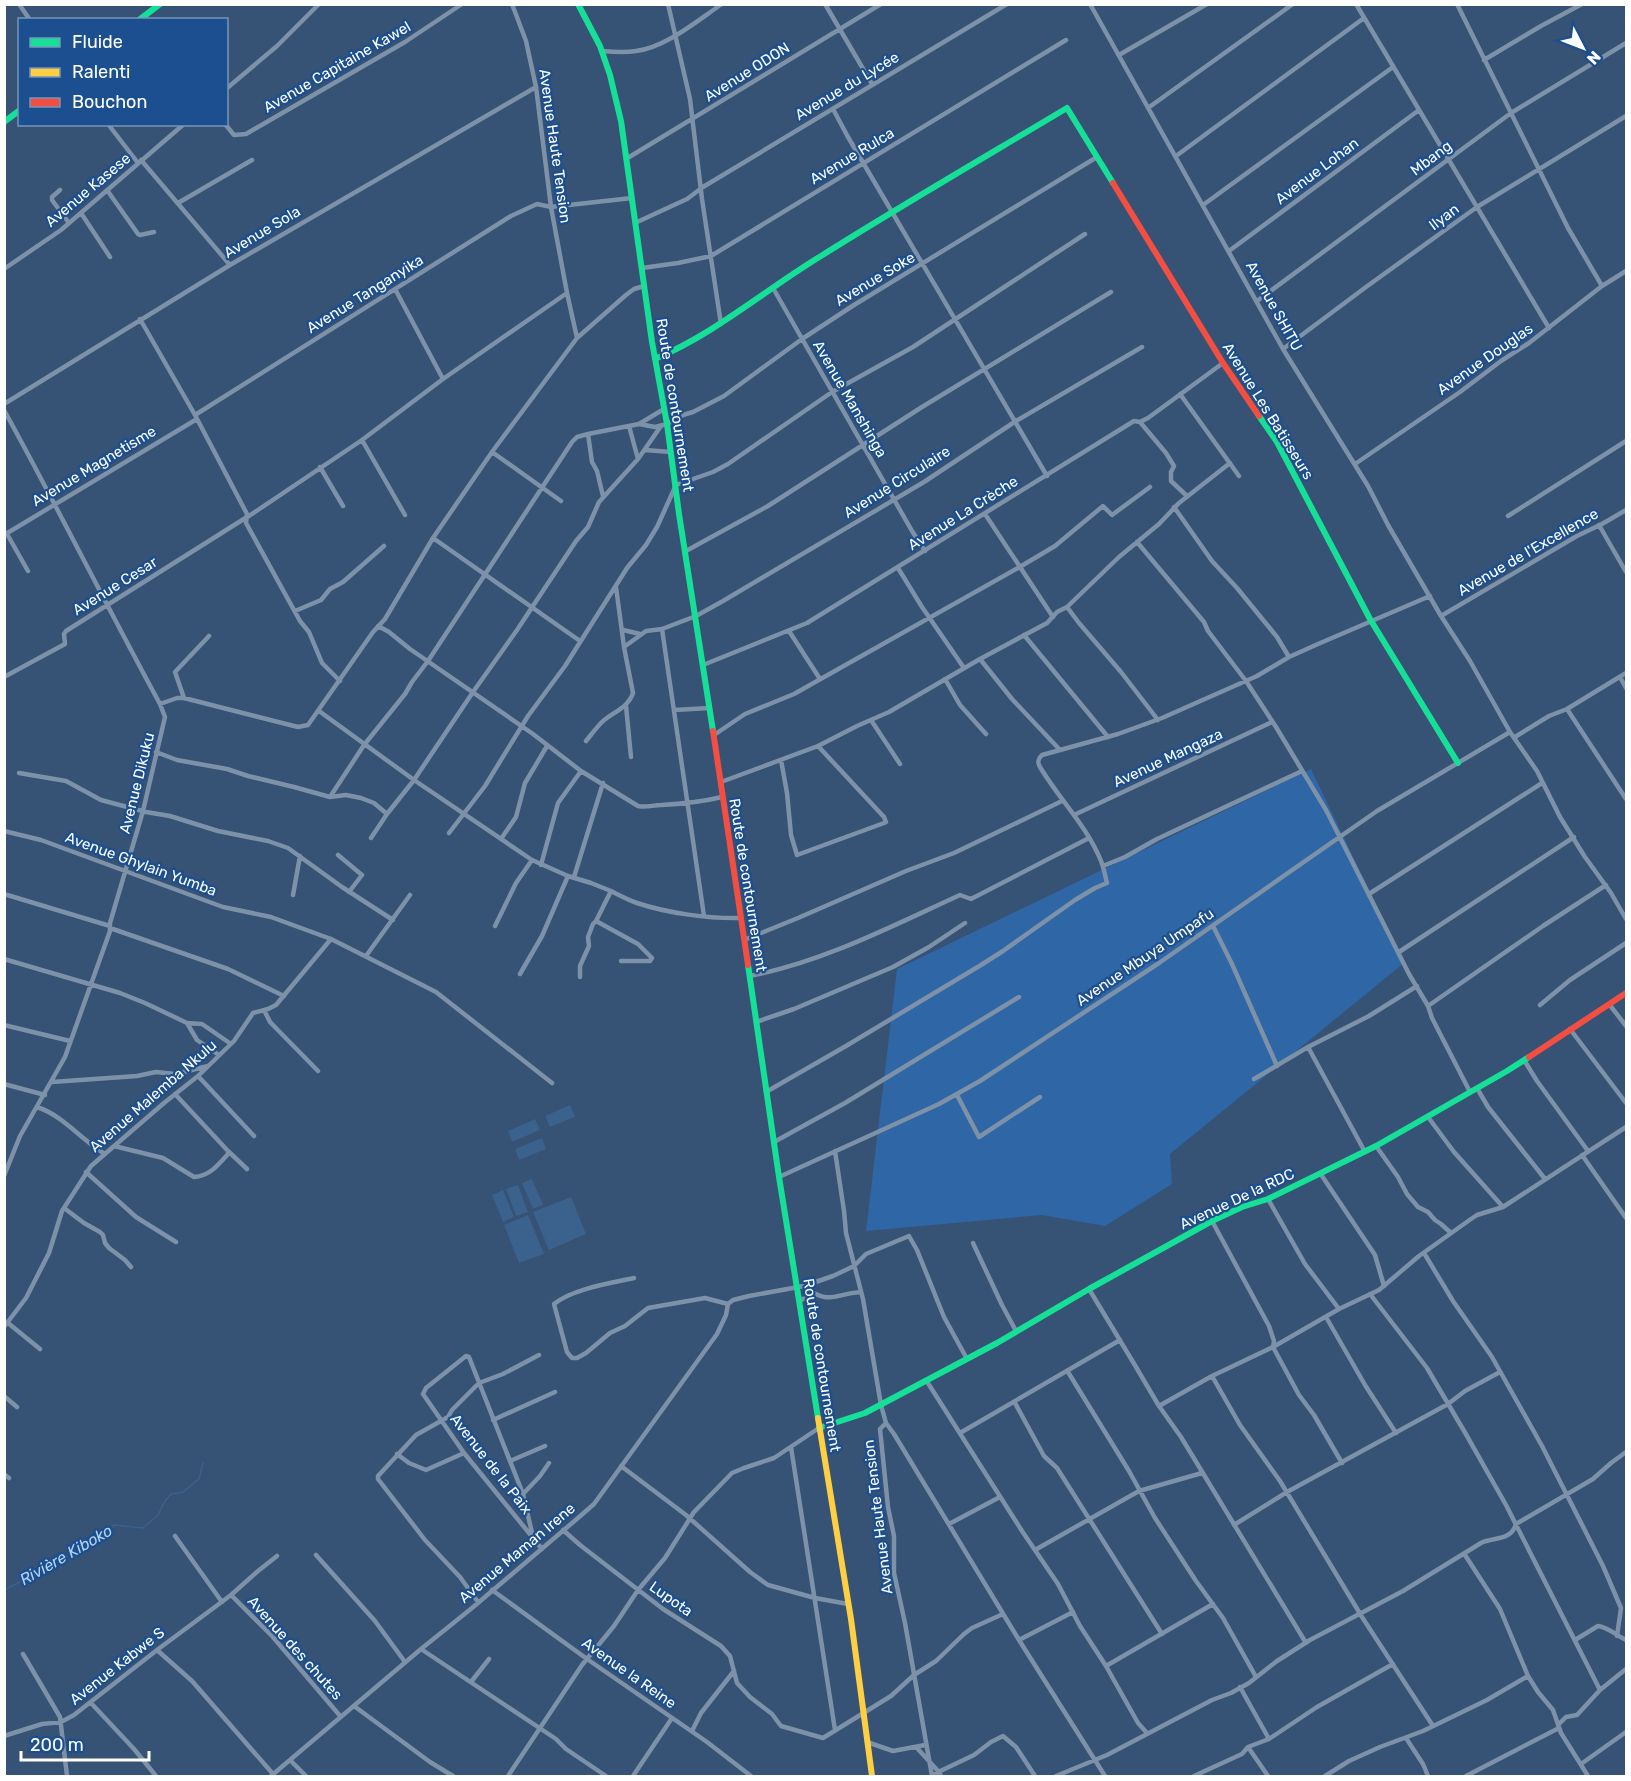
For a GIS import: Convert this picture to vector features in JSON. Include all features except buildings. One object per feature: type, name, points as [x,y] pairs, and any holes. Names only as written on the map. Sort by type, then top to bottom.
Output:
[{"type":"street","points":[[19,4],[29,18]]},
{"type":"street","points":[[228,87],[277,46],[319,4]]},
{"type":"street","name":"Avenue Capitaine Kawel","points":[[227,126],[234,135],[246,134],[405,42],[462,4]]},
{"type":"street","name":"Avenue Haute Tension","points":[[512,4],[526,41],[536,87],[552,207],[577,338]]},
{"type":"street","name":"Route de contournement","points":[[578,4],[602,51],[613,85],[626,159],[664,409],[664,425],[671,452],[779,1177],[801,1286],[800,1300],[848,1604],[872,1776]]},
{"type":"street","points":[[668,4],[690,99],[721,324]]},
{"type":"street","points":[[602,51],[637,51],[654,47],[722,4]]},
{"type":"street","points":[[825,4],[872,84]]},
{"type":"street","name":"Avenue ODON","points":[[626,159],[881,4]]},
{"type":"street","name":"Avenue du Lycée","points":[[635,223],[687,199],[872,84],[1007,4]]},
{"type":"street","name":"Avenue SHITU","points":[[1090,4],[1283,349],[1354,464],[1560,817],[1626,919]]},
{"type":"street","points":[[1119,55],[1207,4]]},
{"type":"street","points":[[1148,108],[1293,4]]},
{"type":"street","points":[[1356,4],[1549,328]]},
{"type":"street","points":[[1457,4],[1568,228],[1602,286]]},
{"type":"street","points":[[1484,60],[1582,4]]},
{"type":"street","points":[[141,18],[157,5]]},
{"type":"street","points":[[1176,156],[1364,18]]},
{"type":"street","name":"Avenue Rulca","points":[[642,268],[711,256],[1066,40]]},
{"type":"street","name":"Mbang","points":[[1257,301],[1511,113],[1626,43]]},
{"type":"street","points":[[1203,205],[1393,67]]},
{"type":"street","name":"Avenue Sola","points":[[4,404],[230,265],[536,87]]},
{"type":"street","name":"Avenue Les Batisseurs","points":[[893,213],[1067,108],[1223,363],[1277,442],[1372,621],[1458,763]]},
{"type":"street","points":[[833,109],[1047,476]]},
{"type":"street","name":"Avenue Lohan","points":[[1229,251],[1419,110]]},
{"type":"street","points":[[4,122],[18,112]]},
{"type":"street","name":"Ilyan","points":[[1283,349],[1477,207],[1626,116]]},
{"type":"street","points":[[110,126],[230,265]]},
{"type":"street","name":"Avenue Kasese","points":[[4,269],[37,248],[69,223],[182,126]]},
{"type":"street","name":"Avenue Soke","points":[[664,425],[734,390],[802,339],[1097,157]]},
{"type":"street","points":[[178,203],[252,160]]},
{"type":"street","points":[[60,190],[52,197],[52,200],[69,223]]},
{"type":"street","points":[[107,190],[138,234],[154,232]]},
{"type":"street","name":"Avenue Tanganyika","points":[[196,417],[511,216],[537,204],[552,207],[632,198]]},
{"type":"street","points":[[81,213],[110,257]]},
{"type":"street","points":[[655,359],[674,352],[721,324],[819,257],[893,213]]},
{"type":"street","points":[[449,833],[485,786],[627,568],[651,536],[676,485],[713,472],[728,464],[832,392],[913,347],[1085,234]]},
{"type":"street","name":"Avenue Douglas","points":[[1354,464],[1549,328],[1602,286],[1626,271]]},
{"type":"street","points":[[160,704],[184,698],[298,727],[308,725],[385,619],[433,538],[492,452],[577,338],[626,295],[644,286]]},
{"type":"street","points":[[396,288],[443,379]]},
{"type":"street","name":"Avenue Manshinga","points":[[773,288],[925,551]]},
{"type":"street","points":[[686,551],[775,502],[1111,292]]},
{"type":"street","name":"Avenue Cesar","points":[[4,677],[65,644],[65,631],[247,518],[362,440],[443,379],[567,293]]},
{"type":"street","points":[[140,320],[196,417],[247,514],[246,523],[309,632],[322,663],[340,681]]},
{"type":"street","name":"Avenue Circulaire","points":[[662,629],[696,616],[879,509],[1016,421],[1142,347]]},
{"type":"street","name":"Avenue La Crèche","points":[[703,665],[807,623],[1134,421],[1140,422],[1148,418],[1223,363]]},
{"type":"street","points":[[1180,394],[1239,476]]},
{"type":"street","points":[[330,797],[364,745],[428,661],[572,442],[577,437],[588,434],[639,424],[664,409]]},
{"type":"street","name":"Avenue Dikuku","points":[[4,410],[56,503],[165,717],[126,870],[91,984],[65,1057],[13,1152],[4,1176]]},
{"type":"street","name":"Avenue Magnetisme","points":[[6,535],[196,417]]},
{"type":"street","points":[[1140,422],[1174,466],[1170,472],[1171,481],[1187,496]]},
{"type":"street","points":[[639,424],[655,427],[664,425]]},
{"type":"street","points":[[371,838],[414,780],[576,541],[588,527],[603,496],[638,459],[664,425]]},
{"type":"street","points":[[629,426],[638,459]]},
{"type":"street","points":[[588,434],[592,462],[597,471],[603,496]]},
{"type":"street","points":[[362,440],[405,515]]},
{"type":"street","points":[[1508,516],[1626,441]]},
{"type":"street","points":[[645,450],[671,452]]},
{"type":"street","points":[[492,452],[561,501]]},
{"type":"street","points":[[720,782],[818,746],[916,698],[964,668],[1047,623],[1159,524],[1174,507],[1230,463]]},
{"type":"street","points":[[320,467],[343,506]]},
{"type":"street","points":[[714,735],[745,714],[794,694],[1021,567],[1055,546],[1103,506],[1112,515],[1150,487]]},
{"type":"street","points":[[1174,507],[1212,561],[1277,637],[1289,657]]},
{"type":"street","name":"Avenue de l'Excellence","points":[[1441,616],[1577,536],[1626,510]]},
{"type":"street","points":[[985,514],[1053,617]]},
{"type":"street","points":[[1599,525],[1626,572]]},
{"type":"street","points":[[6,535],[28,571]]},
{"type":"street","points":[[433,538],[580,641]]},
{"type":"street","points":[[1137,542],[1191,606],[1246,681],[1326,810],[1470,1092]]},
{"type":"street","points":[[295,611],[321,600],[331,588],[343,582],[384,546]]},
{"type":"street","points":[[898,568],[964,668]]},
{"type":"street","points":[[586,741],[603,722],[626,706],[633,693],[616,587]]},
{"type":"street","points":[[766,1092],[981,965],[1075,900],[1107,884],[1103,866],[1089,838],[1038,763],[1042,755],[1158,720],[1246,681],[1289,657],[1430,596]]},
{"type":"street","points":[[1067,607],[1158,720]]},
{"type":"street","points":[[378,626],[581,771],[641,807],[659,804],[688,804],[722,797]]},
{"type":"street","points":[[624,647],[646,630],[662,629],[704,916]]},
{"type":"street","points":[[623,630],[640,634]]},
{"type":"street","points":[[789,631],[820,679]]},
{"type":"street","points":[[1024,635],[1108,736]]},
{"type":"street","points":[[184,698],[175,672],[209,636]]},
{"type":"street","points":[[980,659],[1012,699],[1060,750]]},
{"type":"street","points":[[1515,737],[1626,673]]},
{"type":"street","points":[[1620,677],[1626,688]]},
{"type":"street","points":[[945,679],[960,705],[986,734]]},
{"type":"street","points":[[626,706],[632,757]]},
{"type":"street","points":[[674,710],[710,708]]},
{"type":"street","points":[[1567,709],[1626,799]]},
{"type":"street","points":[[319,711],[463,814],[541,865],[611,891],[636,903],[704,916],[741,918]]},
{"type":"street","points":[[871,720],[900,764]]},
{"type":"street","name":"Avenue Mangaza","points":[[1074,815],[1272,722]]},
{"type":"street","name":"Avenue Mbuya Umpafu","points":[[779,1177],[957,1095],[1093,1007],[1377,812],[1510,732]]},
{"type":"street","points":[[501,838],[516,817],[525,783],[548,746]]},
{"type":"street","points":[[781,760],[791,835],[796,855],[884,824],[886,822],[884,817],[818,746]]},
{"type":"street","points":[[156,753],[183,761],[227,769],[330,797],[346,795],[366,799],[387,814]]},
{"type":"street","points":[[541,865],[558,802],[581,771]]},
{"type":"street","points":[[1103,866],[1302,771]]},
{"type":"street","points":[[19,774],[69,782],[101,800],[165,815],[218,831],[268,841],[288,848],[393,920]]},
{"type":"street","points":[[574,878],[603,783]]},
{"type":"street","points":[[1369,894],[1542,783]]},
{"type":"street","points":[[744,940],[954,853],[1062,801]]},
{"type":"street","name":"Avenue Ghylain Yumba","points":[[4,831],[34,838],[223,907],[271,917],[331,939],[436,992],[552,1083]]},
{"type":"street","points":[[1399,952],[1574,837]]},
{"type":"street","points":[[750,976],[776,971],[817,957],[960,895],[971,899],[1089,838]]},
{"type":"street","points":[[338,855],[362,874],[349,892]]},
{"type":"street","points":[[293,895],[300,856]]},
{"type":"street","points":[[495,926],[516,883],[532,860]]},
{"type":"street","points":[[520,974],[542,936],[568,876]]},
{"type":"street","points":[[1428,1006],[1606,885]]},
{"type":"street","points":[[580,977],[580,966],[589,946],[588,937],[611,891]]},
{"type":"street","points":[[4,894],[110,927],[228,969],[284,996]]},
{"type":"street","points":[[366,956],[410,895]]},
{"type":"street","points":[[596,921],[638,944],[652,958],[621,961]]},
{"type":"street","points":[[756,1022],[794,1009],[893,967],[965,923]]},
{"type":"street","points":[[1213,926],[1277,1066]]},
{"type":"street","name":"Avenue Malemba Nkulu","points":[[6,1325],[26,1298],[49,1252],[63,1208],[86,1172],[198,1076],[231,1044],[253,1013],[274,1006],[331,939]]},
{"type":"street","points":[[1540,1005],[1570,980],[1626,943]]},
{"type":"street","points":[[4,959],[141,1001],[187,1023],[202,1024],[231,1044]]},
{"type":"street","points":[[1254,1079],[1308,1047],[1369,1016],[1417,986]]},
{"type":"street","name":"Avenue De la RDC","points":[[819,1428],[865,1413],[967,1359],[1212,1221],[1242,1207],[1268,1199],[1365,1152],[1524,1060],[1626,993]]},
{"type":"street","points":[[774,1142],[844,1103],[1019,997]]},
{"type":"street","points":[[1609,1004],[1626,1026]]},
{"type":"street","points":[[264,1010],[270,1022],[318,1071]]},
{"type":"street","points":[[187,1023],[197,1040],[219,1055]]},
{"type":"street","points":[[4,1025],[70,1041]]},
{"type":"street","points":[[1570,1029],[1626,1104]]},
{"type":"street","points":[[1308,1047],[1365,1152]]},
{"type":"street","points":[[1524,1060],[1626,1218]]},
{"type":"street","points":[[52,1082],[137,1076],[156,1072],[175,1074],[208,1066]]},
{"type":"street","points":[[198,1076],[254,1136]]},
{"type":"street","points":[[4,1084],[45,1095]]},
{"type":"street","points":[[1477,1088],[1488,1107],[1545,1179]]},
{"type":"street","points":[[175,1094],[247,1169]]},
{"type":"street","points":[[957,1095],[979,1137],[1040,1097]]},
{"type":"street","points":[[37,1107],[51,1112],[90,1145],[105,1154]]},
{"type":"street","points":[[1428,1117],[1454,1152],[1503,1208]]},
{"type":"street","points":[[1159,1406],[1384,1286],[1424,1253],[1477,1215],[1503,1208],[1626,1127]]},
{"type":"street","points":[[114,1146],[163,1158],[196,1177],[214,1170],[228,1155],[228,1151]]},
{"type":"street","points":[[1376,1146],[1418,1207],[1428,1212],[1451,1233]]},
{"type":"street","points":[[4,1149],[13,1152]]},
{"type":"street","name":"Avenue Haute Tension","points":[[834,1150],[846,1233],[861,1292],[886,1423],[880,1429],[888,1507],[894,1536],[894,1573],[931,1776]]},
{"type":"street","points":[[86,1172],[136,1217],[176,1242]]},
{"type":"street","points":[[1320,1173],[1375,1256],[1384,1286]]},
{"type":"street","points":[[1268,1199],[1305,1264],[1339,1310]]},
{"type":"street","points":[[63,1208],[100,1232],[109,1248],[120,1255],[131,1267]]},
{"type":"street","points":[[1212,1221],[1269,1326],[1274,1341],[1273,1347],[1299,1395],[1314,1415],[1342,1463]]},
{"type":"street","points":[[634,1278],[590,1288],[554,1304],[567,1352],[571,1357],[581,1356],[610,1333],[632,1322],[648,1308],[707,1298],[728,1304],[733,1300],[749,1296],[801,1286],[854,1266],[866,1254],[910,1237],[944,1317],[967,1359]]},
{"type":"street","points":[[973,1243],[1016,1331]]},
{"type":"street","points":[[1424,1253],[1448,1293],[1492,1357],[1542,1446],[1621,1608],[1617,1636]]},
{"type":"street","points":[[801,1286],[816,1295],[827,1298],[861,1292]]},
{"type":"street","points":[[1089,1289],[1306,1643]]},
{"type":"street","points":[[1370,1294],[1427,1368],[1448,1404],[1499,1492],[1600,1690]]},
{"type":"street","points":[[800,1300],[816,1295]]},
{"type":"street","name":"Avenue Maman Irene","points":[[272,1775],[594,1503],[717,1334],[726,1315],[728,1304]]},
{"type":"street","points":[[1326,1317],[1365,1386],[1396,1433]]},
{"type":"street","points":[[6,1325],[40,1349]]},
{"type":"street","points":[[960,1434],[1120,1340]]},
{"type":"street","points":[[478,1602],[460,1577],[425,1540],[378,1479],[378,1474],[416,1435],[448,1417],[479,1383],[503,1374],[539,1355]]},
{"type":"street","name":"Avenue de la Paix","points":[[479,1383],[468,1356],[445,1371],[426,1388],[423,1394],[464,1453],[542,1549]]},
{"type":"street","points":[[1068,1372],[1185,1565],[1223,1618],[1256,1677]]},
{"type":"street","points":[[1234,1525],[1287,1492],[1448,1404],[1465,1391],[1500,1372]]},
{"type":"street","points":[[1212,1376],[1240,1425],[1287,1492],[1360,1613],[1433,1726]]},
{"type":"street","points":[[926,1380],[1058,1584],[1138,1723],[1147,1733]]},
{"type":"street","points":[[479,1383],[523,1494],[533,1537]]},
{"type":"street","points":[[493,1420],[555,1392]]},
{"type":"street","points":[[4,1395],[17,1407]]},
{"type":"street","points":[[1015,1403],[1044,1456],[1057,1468],[1162,1634]]},
{"type":"street","points":[[886,1423],[1018,1640],[1105,1776]]},
{"type":"street","points":[[508,1776],[587,1659],[620,1618],[638,1590],[665,1558],[690,1518],[713,1491],[732,1473],[774,1458],[819,1428]]},
{"type":"street","points":[[510,1461],[545,1446]]},
{"type":"street","points":[[791,1447],[835,1730],[891,1696],[914,1675],[936,1661],[972,1628],[1004,1614]]},
{"type":"street","points":[[1056,1776],[1107,1755],[1212,1700],[1231,1694],[1306,1643],[1409,1588],[1480,1543],[1509,1536],[1516,1524],[1593,1479],[1626,1452]]},
{"type":"street","points":[[397,1454],[409,1463],[426,1470],[464,1453]]},
{"type":"street","points":[[523,1494],[549,1463]]},
{"type":"street","points":[[621,1466],[690,1518],[750,1572],[768,1585],[848,1604]]},
{"type":"street","points":[[1035,1550],[1139,1491],[1202,1473]]},
{"type":"street","points":[[949,1524],[1000,1497]]},
{"type":"street","name":"Lupota","points":[[563,1530],[579,1545],[663,1609],[721,1646],[730,1656],[737,1683],[776,1718],[781,1726],[823,1738],[835,1730]]},
{"type":"street","points":[[175,1536],[222,1602]]},
{"type":"street","points":[[1465,1555],[1500,1609],[1528,1676],[1552,1710],[1588,1776]]},
{"type":"street","name":"Avenue Kabwe S","points":[[67,1776],[61,1722],[74,1715],[222,1602],[276,1556]]},
{"type":"street","points":[[316,1556],[375,1621],[405,1662]]},
{"type":"street","name":"Avenue la Reine","points":[[492,1590],[692,1731],[751,1776]]},
{"type":"street","name":"Avenue des chutes","points":[[231,1595],[272,1636],[341,1718]]},
{"type":"street","points":[[1106,1666],[1213,1604]]},
{"type":"street","points":[[1018,1640],[1073,1612]]},
{"type":"street","points":[[1575,1640],[1598,1626],[1602,1626],[1626,1641]]},
{"type":"street","points":[[420,1649],[539,1728],[606,1776]]},
{"type":"street","points":[[157,1650],[192,1682],[272,1775]]},
{"type":"street","points":[[4,1736],[42,1724],[61,1722],[23,1654]]},
{"type":"street","points":[[471,1682],[489,1659]]},
{"type":"street","points":[[1194,1776],[1242,1754],[1248,1747],[1269,1739],[1317,1707],[1393,1664]]},
{"type":"street","points":[[1466,1776],[1559,1726],[1562,1720],[1576,1715],[1600,1690],[1626,1670]]},
{"type":"street","points":[[692,1731],[701,1713],[734,1671]]},
{"type":"street","points":[[1325,1776],[1366,1753],[1406,1738],[1486,1700],[1528,1676]]},
{"type":"street","points":[[1240,1687],[1269,1739]]},
{"type":"street","points":[[90,1703],[156,1776]]},
{"type":"street","points":[[354,1706],[430,1762],[453,1776]]},
{"type":"street","points":[[633,1776],[672,1718]]},
{"type":"street","points":[[1581,1764],[1626,1732]]},
{"type":"street","points":[[931,1776],[940,1774],[975,1755],[1003,1736],[1016,1747],[1035,1776]]},
{"type":"street","points":[[1406,1738],[1428,1776]]},
{"type":"street","points":[[867,1742],[892,1750],[925,1745]]},
{"type":"street","points":[[915,1746],[940,1774]]},
{"type":"street","points":[[1248,1747],[1269,1776]]},
{"type":"street","points":[[291,1761],[306,1776]]},
{"type":"shaded area","points":[[1311,769],[1404,963],[1170,1154],[1172,1184],[1105,1226],[1042,1215],[866,1231],[897,969]]},
{"type":"shaded area","points":[[570,1105],[575,1117],[550,1127],[545,1116]]},
{"type":"shaded area","points":[[535,1119],[540,1130],[512,1142],[508,1131]]},
{"type":"shaded area","points":[[542,1138],[546,1149],[519,1160],[515,1149]]},
{"type":"shaded area","points":[[532,1179],[543,1205],[533,1209],[522,1183]]},
{"type":"shaded area","points":[[518,1185],[528,1212],[516,1216],[506,1189]]},
{"type":"shaded area","points":[[503,1190],[514,1217],[503,1222],[492,1195]]},
{"type":"shaded area","points":[[571,1197],[586,1234],[549,1250],[533,1212]]},
{"type":"shaded area","points":[[528,1215],[544,1254],[519,1263],[504,1225]]},
{"type":"waterway","name":"Rivière Kiboko","points":[[4,1590],[47,1570],[53,1564],[95,1542],[114,1525],[143,1528],[158,1515],[171,1494],[183,1492],[199,1479],[203,1463]]},
{"type":"traffic: fast","points":[[142,18],[160,4]]},
{"type":"traffic: fast","points":[[578,4],[600,46],[610,75],[621,121],[652,342],[667,424],[713,731]]},
{"type":"traffic: fast","points":[[655,359],[699,337],[851,237],[1067,108],[1113,183]]},
{"type":"traffic: fast","points":[[4,122],[18,112]]},
{"type":"traffic: fast","points":[[1259,416],[1277,442],[1370,619],[1458,763]]},
{"type":"traffic: fast","points":[[748,965],[818,1418]]},
{"type":"traffic: fast","points":[[819,1428],[865,1413],[997,1343],[1212,1221],[1242,1207],[1268,1199],[1376,1146],[1529,1057]]},
{"type":"traffic: slow","points":[[818,1418],[851,1619],[872,1776]]},
{"type":"traffic: jam","points":[[1113,183],[1223,363],[1259,416]]},
{"type":"traffic: jam","points":[[713,731],[748,965]]},
{"type":"traffic: jam","points":[[1529,1057],[1626,993]]}]
